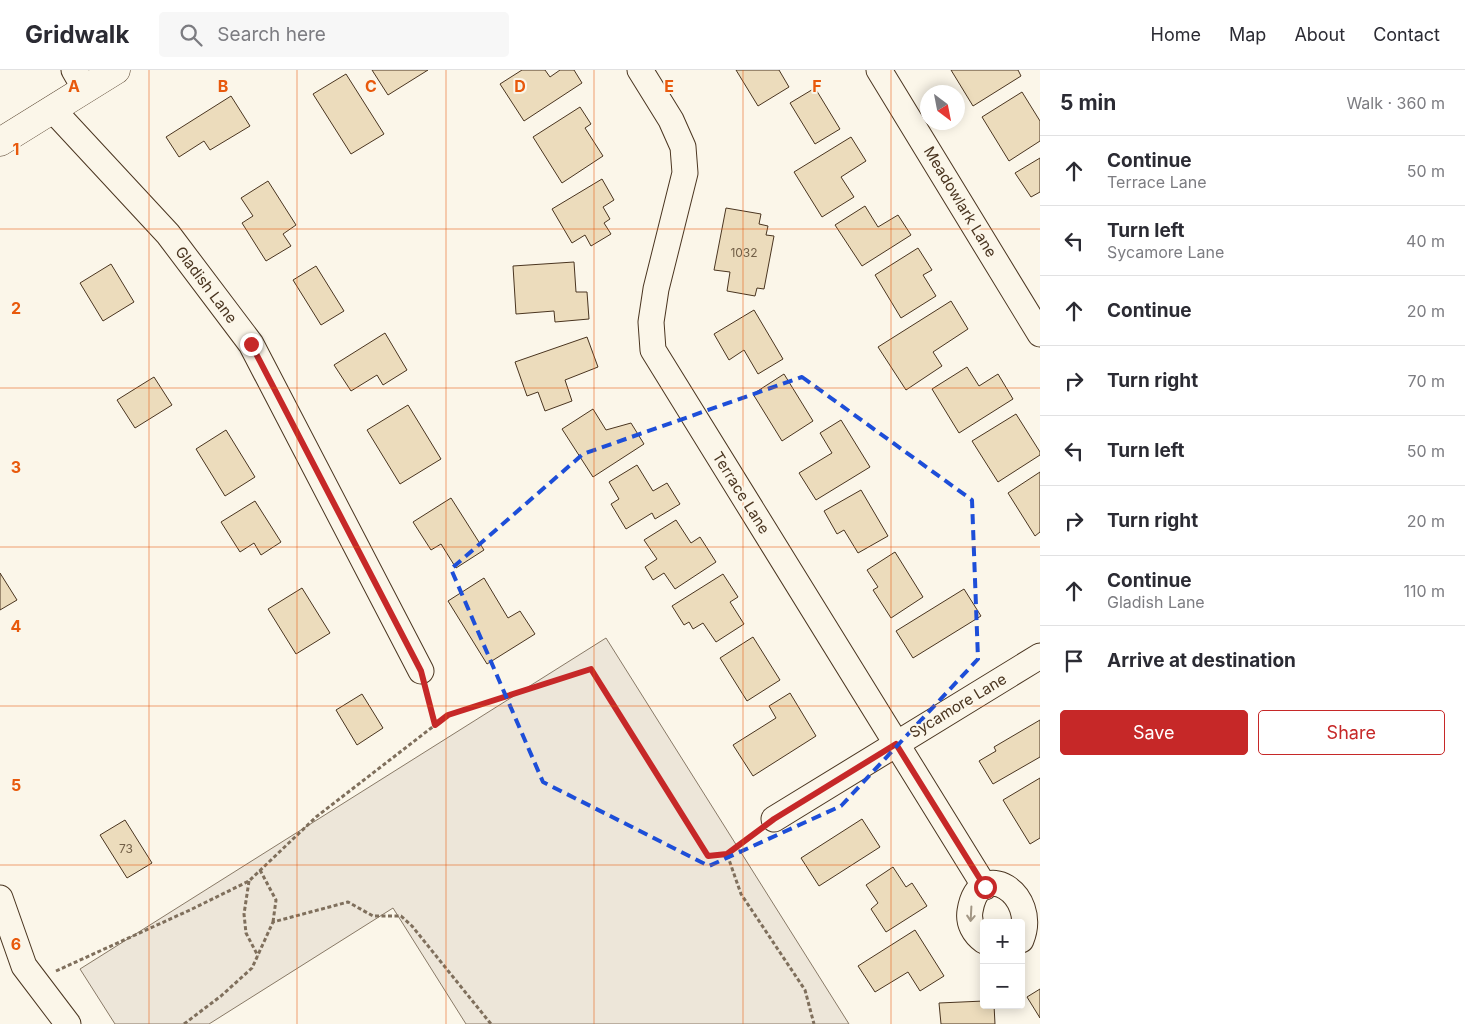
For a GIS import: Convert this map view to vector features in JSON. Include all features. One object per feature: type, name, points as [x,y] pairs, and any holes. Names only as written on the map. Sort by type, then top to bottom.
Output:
[{"type":"main road","points":[[0,142],[52,110],[80,79],[116,70]]},
{"type":"street","name":"Terrace Lane","points":[[640,70],[671,120],[683,147],[685,173],[656,289],[651,322],[654,350],[985,887]]},
{"type":"street","name":"Meadowlark Lane","points":[[879,70],[1040,333]]},
{"type":"street","name":"Gladish Lane","points":[[52,110],[168,234],[251,344],[421,671]]},
{"type":"street","name":"Sycamore Lane","points":[[774,819],[1040,656]]},
{"type":"street","points":[[980,937],[970,924],[972,903],[977,894],[985,887],[995,883],[1006,883],[1016,886],[1025,892],[1031,901],[1034,912],[1033,922],[1025,936]]},
{"type":"street","points":[[0,898],[4,925],[24,966],[68,1024]]},
{"type":"path","points":[[58,970],[249,881],[316,817],[448,715],[591,669],[708,856],[727,854],[774,819]]},
{"type":"path","points":[[421,671],[435,725]]},
{"type":"path","points":[[727,854],[741,894],[805,990],[814,1024]]},
{"type":"path","points":[[184,1024],[221,996],[252,968],[258,956],[273,922],[276,900],[260,870]]},
{"type":"path","points":[[249,881],[244,914],[246,933],[258,956]]},
{"type":"path","points":[[273,922],[348,902],[373,916],[401,916],[412,926],[491,1024]]},
{"type":"highlighted area","points":[[802,377],[972,500],[978,659],[841,806],[709,866],[543,782],[451,569],[583,454]]},
{"type":"shaded area","points":[[606,638],[849,1024],[466,1024],[393,908],[209,1024],[115,1024],[80,969]]},
{"type":"building","points":[[372,70],[428,70],[388,95]]},
{"type":"building","points":[[522,70],[545,70],[550,77],[560,70],[574,70],[582,83],[524,121],[500,84]]},
{"type":"building","points":[[736,70],[779,70],[789,87],[758,106]]},
{"type":"building","points":[[951,70],[1018,70],[1021,76],[973,106],[965,93],[965,85],[960,85]]},
{"type":"building","points":[[346,74],[384,134],[351,154],[313,94]]},
{"type":"building","points":[[815,88],[840,129],[815,144],[790,103]]},
{"type":"building","points":[[1022,92],[1040,121],[1040,141],[1009,161],[982,117]]},
{"type":"building","points":[[231,96],[250,126],[210,150],[204,141],[179,157],[166,137]]},
{"type":"building","points":[[580,107],[591,124],[585,128],[603,156],[562,183],[533,137]]},
{"type":"building","points":[[851,137],[866,161],[841,177],[854,197],[822,217],[794,172]]},
{"type":"building","points":[[1040,158],[1040,192],[1031,197],[1015,173]]},
{"type":"building","points":[[602,179],[614,200],[603,207],[610,219],[604,223],[611,234],[591,246],[585,235],[572,243],[552,209]]},
{"type":"building","points":[[268,181],[296,225],[283,234],[291,246],[266,261],[242,223],[253,216],[241,198]]},
{"type":"building","points":[[865,206],[878,227],[898,215],[911,235],[862,266],[835,225]]},
{"type":"building","points":[[726,208],[761,214],[759,224],[768,226],[766,235],[774,236],[764,289],[757,288],[755,296],[727,291],[730,272],[714,270]]},
{"type":"building","points":[[918,248],[932,270],[923,275],[936,296],[901,318],[875,275]]},
{"type":"building","points":[[574,262],[576,292],[587,292],[589,319],[555,322],[554,311],[516,314],[513,266]]},
{"type":"building","points":[[111,264],[134,302],[103,321],[80,283]]},
{"type":"building","points":[[316,266],[344,311],[321,325],[293,280]]},
{"type":"building","points":[[951,301],[968,329],[933,352],[942,366],[906,390],[878,347]]},
{"type":"building","points":[[754,310],[783,359],[758,374],[744,350],[729,360],[714,334]]},
{"type":"building","points":[[385,333],[407,370],[383,385],[377,375],[351,391],[334,365]]},
{"type":"building","points":[[587,337],[598,367],[565,380],[572,401],[545,411],[538,392],[527,396],[515,362]]},
{"type":"building","points":[[967,367],[979,386],[998,374],[1013,399],[959,433],[932,389]]},
{"type":"building","points":[[784,374],[813,421],[782,441],[753,394]]},
{"type":"building","points":[[154,377],[172,405],[135,428],[117,400]]},
{"type":"building","points":[[408,405],[441,459],[400,484],[367,430]]},
{"type":"building","points":[[593,409],[606,430],[631,423],[644,444],[593,477],[562,429]]},
{"type":"building","points":[[1016,414],[1040,452],[1040,455],[998,482],[972,441]]},
{"type":"building","points":[[841,420],[870,467],[816,500],[799,473],[832,453],[820,433]]},
{"type":"building","points":[[226,430],[255,477],[225,496],[196,449]]},
{"type":"building","points":[[637,465],[653,491],[667,483],[680,504],[655,519],[652,513],[626,529],[611,504],[619,499],[609,482]]},
{"type":"building","points":[[1040,472],[1040,532],[1035,536],[1008,493]]},
{"type":"building","points":[[861,490],[888,536],[858,553],[844,530],[837,534],[824,511]]},
{"type":"building","points":[[451,498],[484,550],[456,568],[441,544],[431,550],[413,522]]},
{"type":"building","points":[[255,501],[281,542],[261,555],[254,543],[240,552],[221,522]]},
{"type":"building","points":[[676,520],[691,543],[700,537],[716,562],[675,589],[664,573],[653,580],[645,567],[657,559],[644,540]]},
{"type":"building","points":[[895,552],[923,597],[891,618],[873,590],[878,587],[867,570]]},
{"type":"building","points":[[0,573],[17,600],[0,610]]},
{"type":"building","points":[[723,574],[738,597],[730,602],[744,624],[716,642],[703,623],[693,629],[689,622],[684,625],[672,606]]},
{"type":"building","points":[[484,578],[508,618],[520,611],[535,634],[487,664],[448,601]]},
{"type":"building","points":[[302,588],[330,633],[296,654],[268,609]]},
{"type":"building","points":[[964,589],[981,616],[913,658],[896,631]]},
{"type":"building","points":[[753,637],[780,680],[747,701],[720,658]]},
{"type":"building","points":[[790,693],[816,736],[753,776],[733,745],[776,718],[769,706]]},
{"type":"building","points":[[362,694],[383,728],[357,745],[336,710]]},
{"type":"building","points":[[1040,720],[1040,757],[993,784],[979,761],[996,751],[994,747]]},
{"type":"building","points":[[1040,778],[1040,838],[1030,844],[1003,800]]},
{"type":"building","points":[[862,819],[880,847],[819,886],[801,858]]},
{"type":"building","points":[[125,820],[152,863],[127,878],[100,835]]},
{"type":"building","points":[[893,867],[906,887],[912,883],[927,906],[886,932],[871,909],[878,903],[866,885]]},
{"type":"building","points":[[915,930],[944,976],[920,991],[908,972],[875,992],[858,966]]},
{"type":"building","points":[[1040,989],[1040,1018],[1027,997]]},
{"type":"building","points":[[980,1001],[980,1009],[994,1009],[995,1024],[941,1024],[939,1003]]},
{"type":"route","points":[[251,344],[421,671],[435,725],[448,715],[591,669],[708,856],[727,854],[774,819],[896,744],[985,887]]}]
